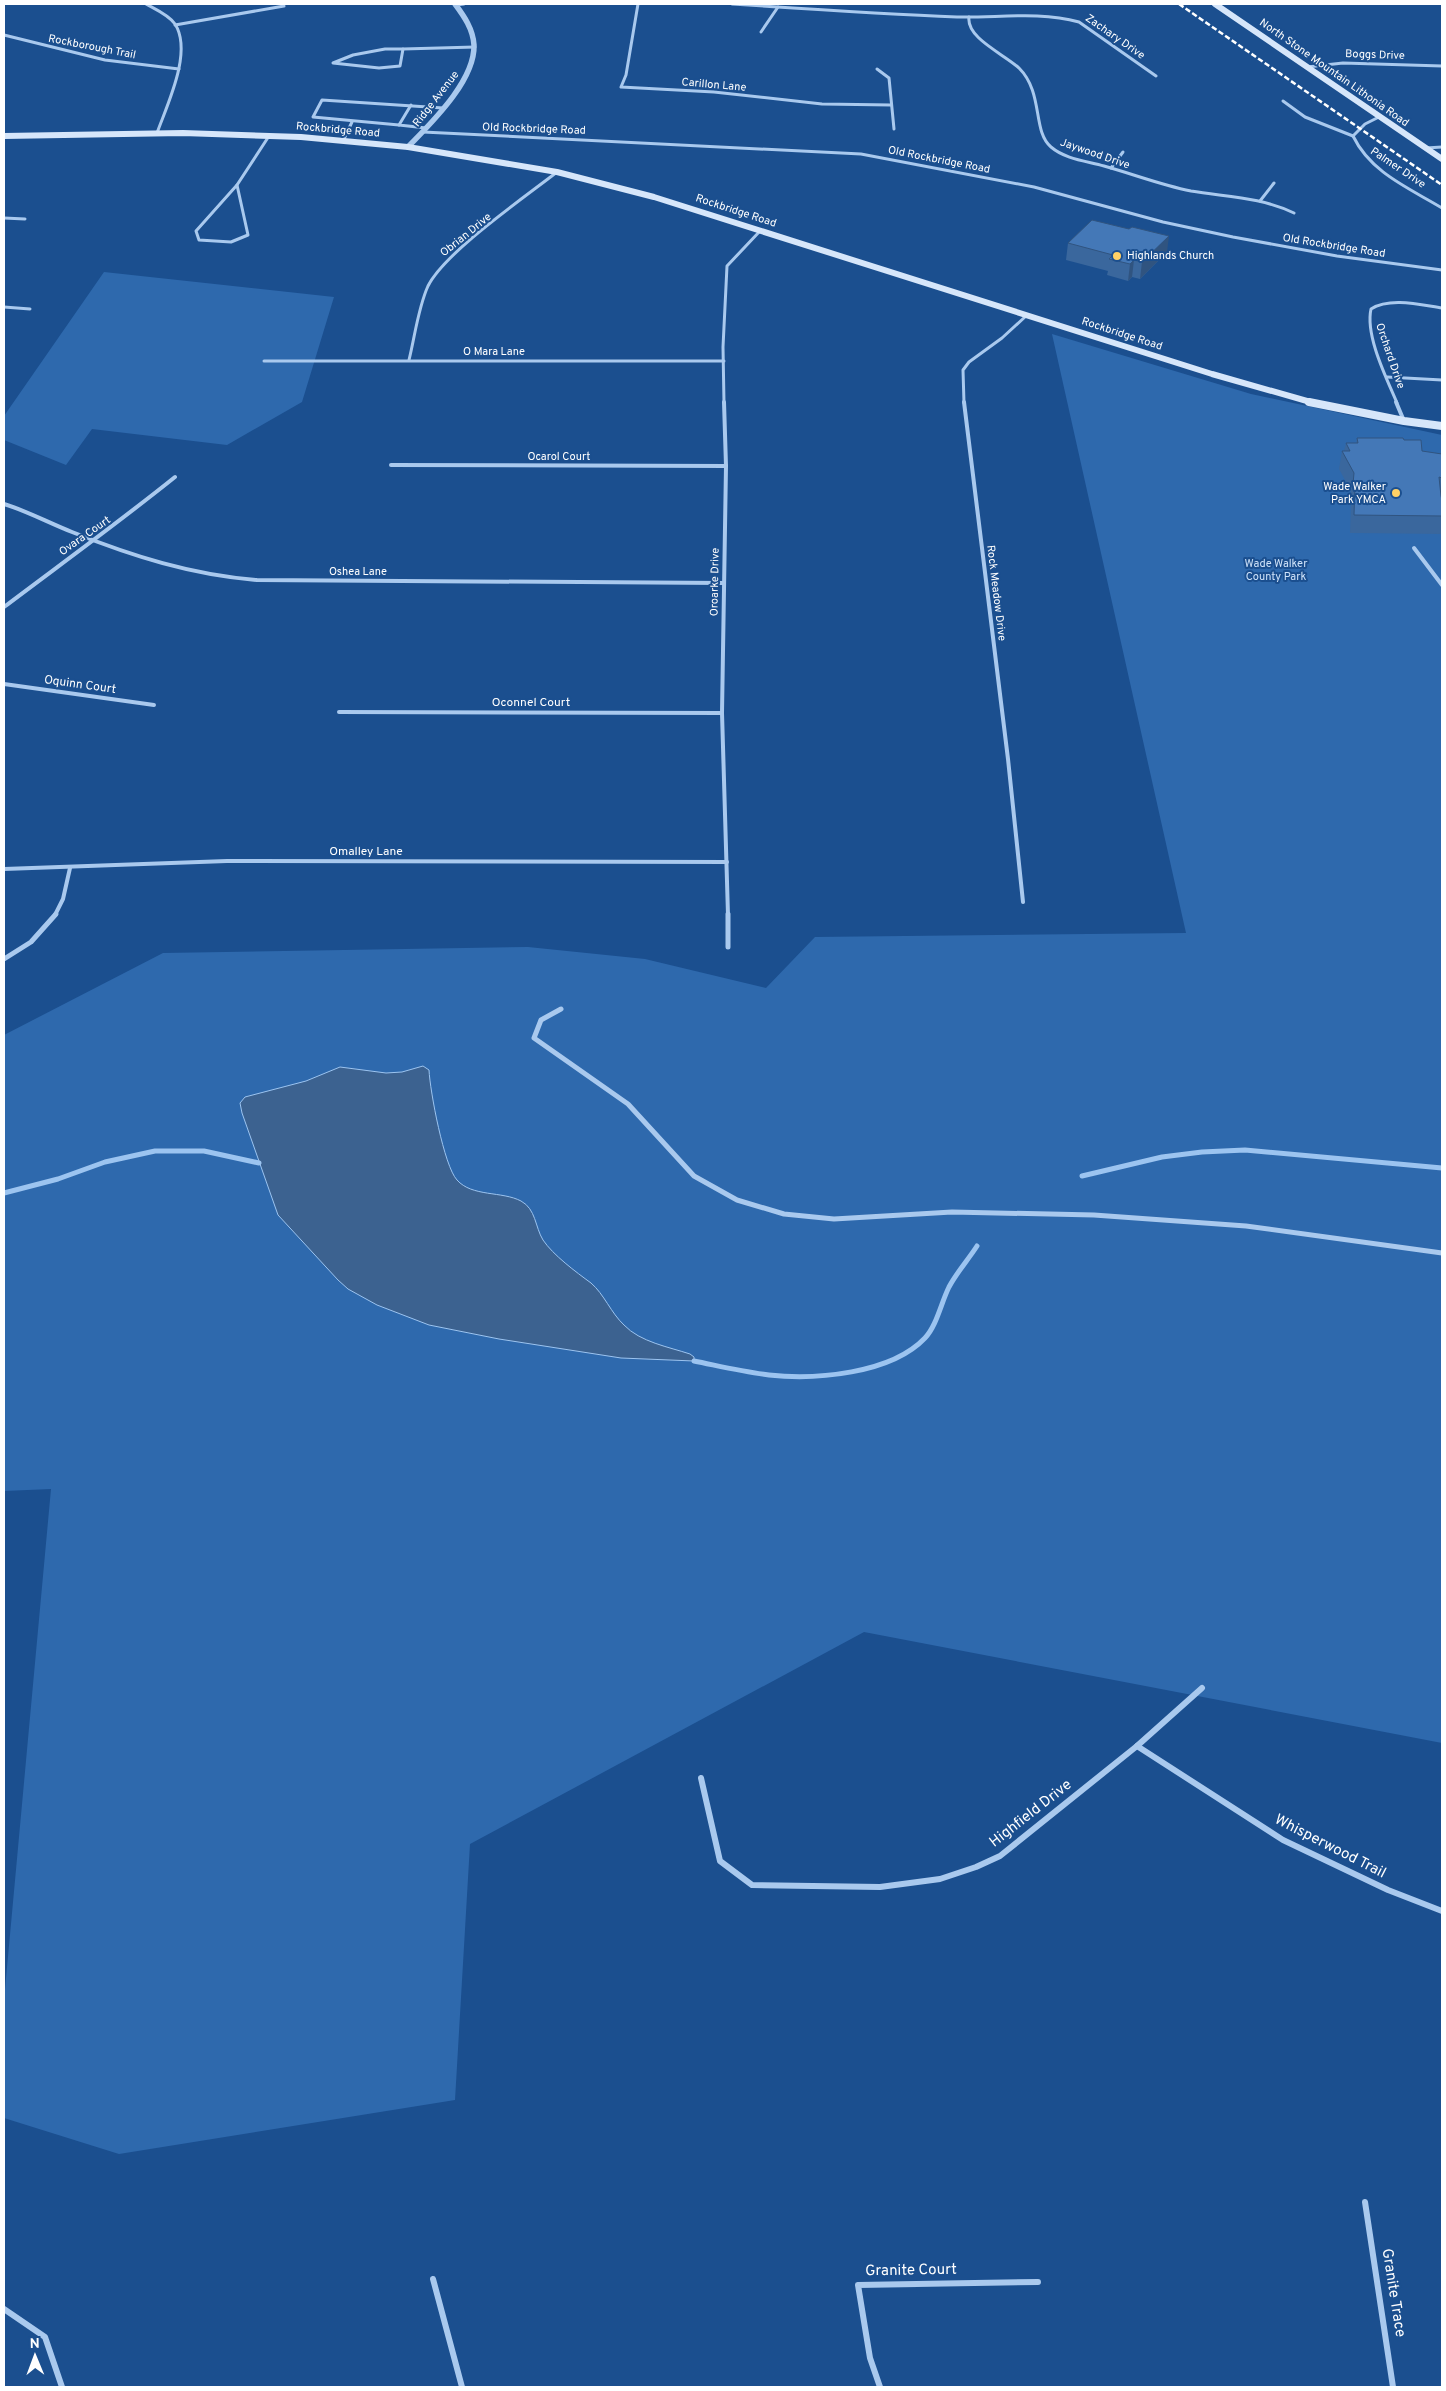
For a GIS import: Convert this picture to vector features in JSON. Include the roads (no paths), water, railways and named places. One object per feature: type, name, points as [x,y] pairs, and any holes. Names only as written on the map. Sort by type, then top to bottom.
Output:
[{"type":"main road","name":"North Stone Mountain Lithonia Road","points":[[1215,4],[1442,159]]},
{"type":"main road","name":"Rockbridge Road","points":[[4,136],[157,133],[268,136],[343,141],[498,160],[557,172],[654,197],[1026,316],[1312,403],[1404,421],[1442,426]]},
{"type":"street","points":[[146,4],[175,25],[182,45],[179,69],[157,133]]},
{"type":"street","points":[[403,49],[400,66],[392,68],[344,66],[333,63],[353,55],[403,49],[475,48],[472,32],[456,4],[464,4]]},
{"type":"street","name":"Carillon Lane","points":[[638,4],[626,75],[621,87],[714,92],[822,104],[891,105]]},
{"type":"street","name":"Zachary Drive","points":[[732,4],[969,17],[1046,16],[1068,18],[1079,22],[1156,76]]},
{"type":"street","points":[[175,25],[284,6]]},
{"type":"street","points":[[762,32],[778,7]]},
{"type":"street","name":"Jaywood Drive","points":[[969,17],[968,25],[972,33],[1016,66],[1031,84],[1036,96],[1042,136],[1045,142],[1052,148],[1071,157],[1164,185],[1260,201],[1281,206],[1294,213]]},
{"type":"street","name":"Rockborough Trail","points":[[4,35],[105,60],[179,69]]},
{"type":"street","name":"Ridge Avenue","points":[[408,148],[462,84],[474,59],[475,48]]},
{"type":"street","name":"Boggs Drive","points":[[1307,66],[1343,63],[1442,66]]},
{"type":"street","points":[[877,69],[888,78],[894,129]]},
{"type":"street","name":"Old Rockbridge Road","points":[[411,105],[322,100],[313,117],[399,125],[424,130],[861,154],[896,159],[1059,193],[1162,222],[1251,242],[1320,254],[1442,270]]},
{"type":"street","points":[[1283,101],[1305,117],[1353,136],[1359,128],[1372,119],[1379,117]]},
{"type":"street","points":[[399,125],[411,105],[443,108]]},
{"type":"street","points":[[343,141],[352,122]]},
{"type":"street","points":[[238,185],[248,235],[242,240],[225,242],[199,240],[196,231],[238,185],[268,136]]},
{"type":"street","name":"Palmer Drive","points":[[1353,136],[1357,149],[1364,157],[1386,174],[1442,208]]},
{"type":"street","points":[[1426,148],[1442,147]]},
{"type":"street","points":[[1111,168],[1123,152]]},
{"type":"street","name":"Obrian Drive","points":[[409,360],[424,296],[429,284],[440,268],[471,240],[557,172]]},
{"type":"street","points":[[1260,201],[1274,183]]},
{"type":"street","points":[[4,218],[25,219]]},
{"type":"street","name":"Oroarke Drive","points":[[728,947],[722,713],[726,466],[724,361],[727,266],[738,252],[760,231]]},
{"type":"street","name":"Orchard Drive","points":[[1404,421],[1376,350],[1368,318],[1371,309],[1377,304],[1421,304],[1442,308]]},
{"type":"street","points":[[4,307],[30,309]]},
{"type":"street","name":"Rock Meadow Drive","points":[[1023,902],[1008,759],[962,386],[963,370],[969,362],[1002,338],[1026,316]]},
{"type":"street","name":"O Mara Lane","points":[[264,361],[724,361]]},
{"type":"street","points":[[1387,377],[1442,380]]},
{"type":"street","name":"Ocarol Court","points":[[391,465],[726,466]]},
{"type":"street","name":"Ovara Court","points":[[4,607],[79,550],[96,540],[175,477]]},
{"type":"street","name":"Oshea Lane","points":[[4,504],[96,540],[184,571],[238,579],[724,583]]},
{"type":"street","points":[[1414,548],[1442,584]]},
{"type":"street","name":"Oquinn Court","points":[[4,684],[154,704]]},
{"type":"street","name":"Oconnel Court","points":[[339,712],[722,713]]},
{"type":"street","name":"Omalley Lane","points":[[4,869],[227,861],[727,862]]},
{"type":"street","points":[[4,959],[31,941],[56,914],[63,900],[70,868]]},
{"type":"street","points":[[561,1009],[541,1020],[534,1038],[628,1104],[694,1176],[716,1190],[760,1208],[809,1218],[834,1219],[962,1212],[1094,1214],[1170,1219],[1323,1235],[1442,1253]]},
{"type":"street","name":"Highfield Drive","points":[[701,1778],[720,1861],[752,1885],[880,1887],[940,1878],[976,1867],[1000,1856],[1137,1746],[1202,1688]]},
{"type":"street","name":"Whisperwood Trail","points":[[1137,1746],[1283,1840],[1388,1890],[1442,1911]]},
{"type":"street","name":"Granite Trace","points":[[1365,2202],[1393,2387]]},
{"type":"street","points":[[433,2279],[462,2387]]},
{"type":"street","name":"Granite Court","points":[[880,2387],[870,2358],[858,2285],[1038,2282]]},
{"type":"street","points":[[4,2309],[45,2337],[62,2387]]},
{"type":"waterway","points":[[1082,1176],[1162,1157],[1202,1152],[1245,1150],[1442,1168]]},
{"type":"waterway","points":[[4,1193],[58,1179],[105,1162],[155,1151],[204,1151],[259,1163]]},
{"type":"waterway","points":[[694,1361],[760,1374],[808,1376],[851,1372],[893,1360],[910,1350],[929,1333],[955,1276],[977,1246]]},
{"type":"railway","points":[[1179,4],[1442,185]]},
{"type":"place","name":"Highlands Church","points":[[1117,256]]},
{"type":"place","name":"Wade Walker Park YMCA","points":[[1396,493]]},
{"type":"park label","name":"Wade Walker County Park","points":[[1276,570]]}]
